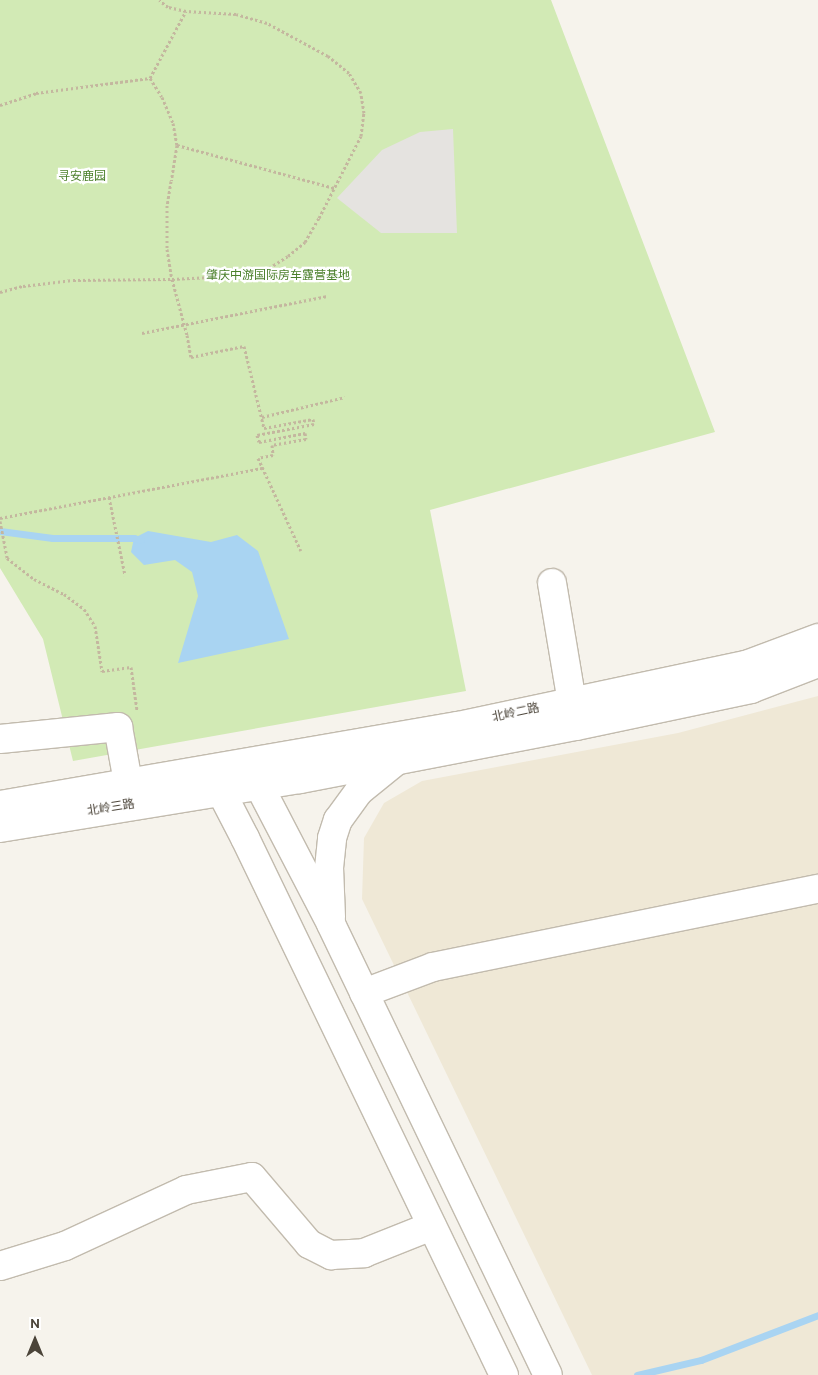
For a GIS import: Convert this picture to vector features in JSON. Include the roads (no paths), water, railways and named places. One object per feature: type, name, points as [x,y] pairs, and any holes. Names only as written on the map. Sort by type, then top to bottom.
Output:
[{"type":"street","points":[[552,583],[572,702]]},
{"type":"street","name":"北岭二路","points":[[222,792],[253,774],[458,726],[746,665],[818,638]]},
{"type":"street","name":"北岭二路","points":[[209,768],[253,774],[398,759],[576,726],[751,689],[818,663]]},
{"type":"street","points":[[0,739],[118,728],[128,782]]},
{"type":"street","points":[[331,924],[329,868],[332,838],[338,820],[359,791],[398,759]]},
{"type":"street","points":[[209,768],[504,1375]]},
{"type":"street","name":"北岭三路","points":[[0,805],[209,768]]},
{"type":"street","points":[[253,774],[331,924],[548,1375]]},
{"type":"street","name":"北岭三路","points":[[0,828],[222,792]]},
{"type":"street","points":[[364,993],[433,968],[818,889]]},
{"type":"street","points":[[0,1266],[65,1246],[186,1190],[252,1177],[310,1244],[331,1256],[364,1253],[432,1226]]},
{"type":"water","points":[[148,531],[211,542],[237,535],[258,551],[289,639],[178,663],[198,596],[192,572],[175,560],[144,565],[131,552],[134,538]]},
{"type":"waterway","points":[[0,531],[53,538],[134,538],[141,540]]},
{"type":"waterway","points":[[637,1375],[701,1360],[818,1315]]},
{"type":"park label","name":"寻安鹿园","points":[[82,178]]},
{"type":"park label","name":"肇庆中游国际房车露营基地","points":[[278,277]]}]
